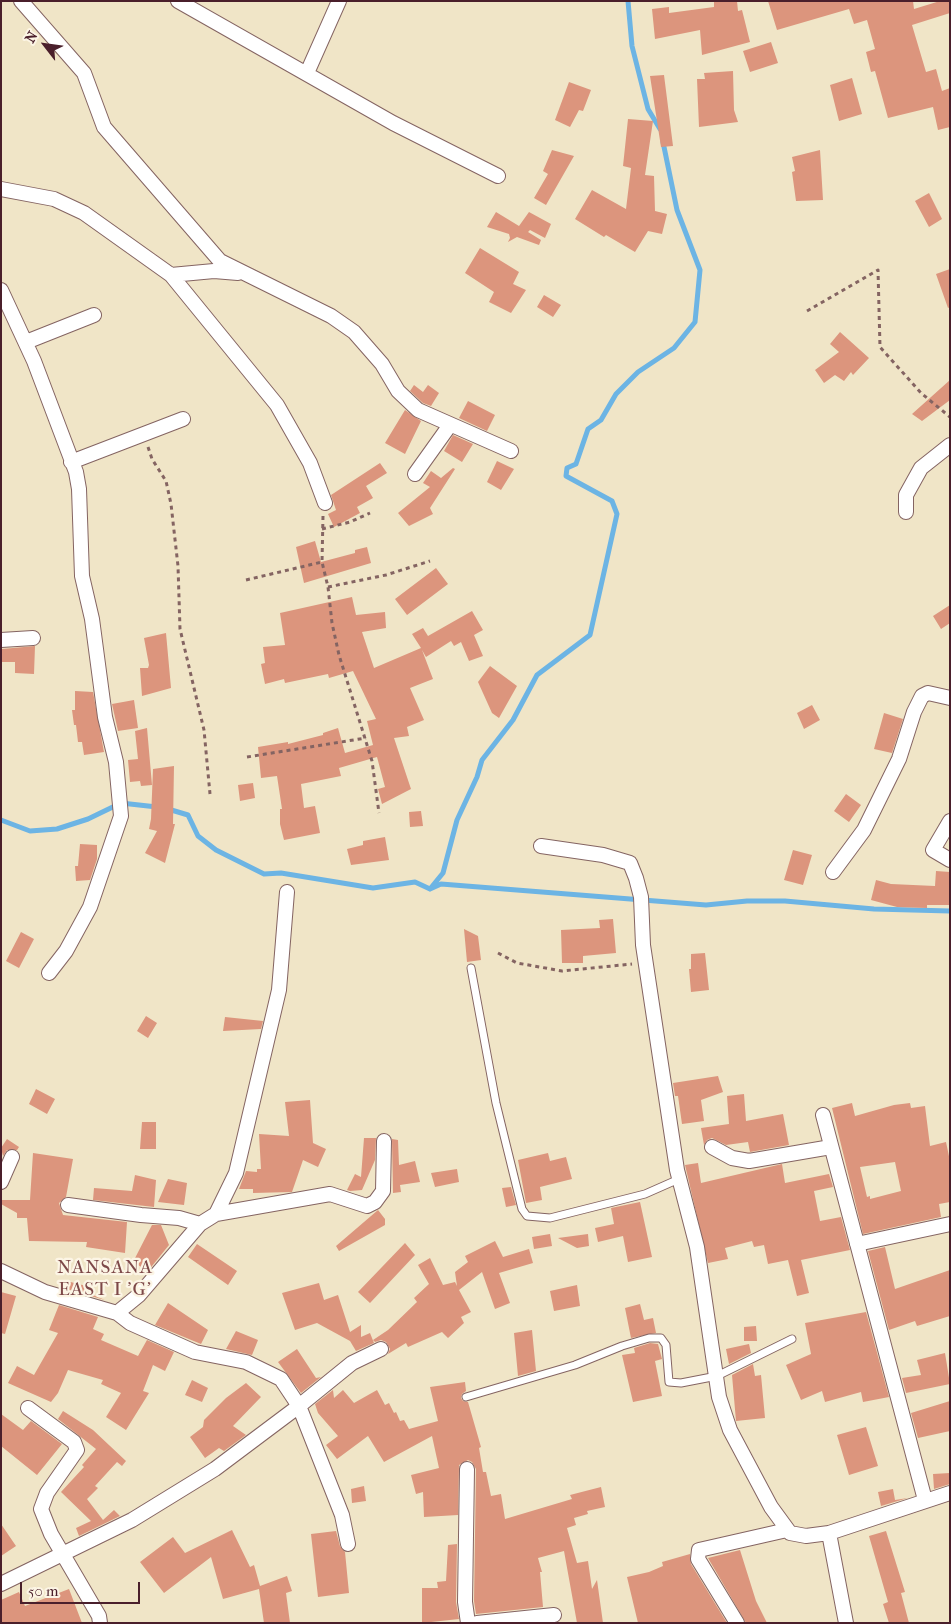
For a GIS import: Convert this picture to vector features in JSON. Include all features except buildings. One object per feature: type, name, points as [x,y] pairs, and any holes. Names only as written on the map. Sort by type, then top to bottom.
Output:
[{"type":"street","points":[[21,1],[84,72],[104,127],[220,261],[332,316],[354,332],[382,364],[398,391],[418,410],[512,451]]},
{"type":"street","points":[[178,1],[393,122],[498,176]]},
{"type":"street","points":[[307,73],[338,1]]},
{"type":"street","points":[[1,189],[54,199],[84,213],[171,275],[277,405],[310,463],[325,503]]},
{"type":"street","points":[[171,275],[214,271],[246,274]]},
{"type":"street","points":[[1,290],[26,342],[71,462],[79,489],[82,576],[92,618],[105,717],[116,762],[119,799],[120,816],[90,907],[66,951],[49,973]]},
{"type":"street","points":[[26,342],[94,315]]},
{"type":"street","points":[[71,462],[183,419]]},
{"type":"street","points":[[415,474],[450,425]]},
{"type":"street","points":[[906,512],[906,495],[921,468],[950,445]]},
{"type":"street","points":[[1,640],[33,638]]},
{"type":"street","points":[[833,872],[864,830],[899,759],[914,712],[922,696],[928,693],[950,698]]},
{"type":"street","points":[[950,821],[933,850],[950,860]]},
{"type":"street","points":[[540,846],[603,856],[630,863],[640,901],[645,963],[679,1179],[697,1247],[719,1396],[730,1430],[771,1507],[787,1530],[796,1536],[829,1533],[950,1493]]},
{"type":"street","points":[[216,1214],[236,1173],[279,990],[287,892]]},
{"type":"street","points":[[823,1115],[925,1500]]},
{"type":"street","points":[[117,1313],[139,1295],[200,1224],[216,1214],[330,1194],[367,1206],[375,1202],[383,1191],[384,1141]]},
{"type":"street","points":[[712,1147],[732,1158],[749,1161],[831,1147]]},
{"type":"street","points":[[1,1182],[12,1157]]},
{"type":"street","points":[[68,1205],[142,1216],[179,1218],[200,1224]]},
{"type":"street","points":[[857,1244],[950,1224]]},
{"type":"street","points":[[1,1271],[45,1292],[117,1313],[130,1323],[195,1352],[246,1362],[281,1379],[299,1406],[342,1515],[348,1544]]},
{"type":"street","points":[[1,1584],[132,1520],[215,1469],[299,1406],[352,1363],[381,1349]]},
{"type":"street","points":[[28,1408],[74,1442],[77,1450],[46,1493],[40,1509],[51,1534],[99,1616],[100,1623]]},
{"type":"street","points":[[467,1469],[465,1602],[468,1623]]},
{"type":"street","points":[[737,1623],[698,1559],[699,1550],[787,1530]]},
{"type":"street","points":[[829,1533],[846,1623]]},
{"type":"street","points":[[477,1623],[554,1616]]},
{"type":"lane","points":[[471,968],[496,1103],[522,1209],[527,1216],[550,1218],[645,1194],[679,1179]]},
{"type":"lane","points":[[466,1397],[575,1366],[622,1346],[649,1338],[661,1338],[666,1346],[668,1382],[681,1383],[717,1376],[792,1339]]},
{"type":"path","points":[[807,311],[878,270],[880,347],[921,393],[950,417]]},
{"type":"path","points":[[144,434],[152,460],[166,481],[171,504],[178,566],[180,629],[204,730],[210,794]]},
{"type":"path","points":[[325,503],[322,529],[322,562],[328,587],[332,623],[339,655],[372,761],[379,813]]},
{"type":"path","points":[[322,529],[350,522],[370,513]]},
{"type":"path","points":[[328,587],[386,575],[430,561]]},
{"type":"path","points":[[246,580],[322,562]]},
{"type":"path","points":[[247,757],[366,738]]},
{"type":"path","points":[[498,953],[517,963],[562,971],[645,963]]},
{"type":"waterway","points":[[628,1],[632,46],[648,109],[660,129]]},
{"type":"waterway","points":[[430,889],[443,873],[457,820],[477,777],[482,760],[513,720],[537,675],[590,635],[617,514],[612,501],[566,476],[567,468],[576,464],[588,429],[601,420],[616,394],[638,372],[674,348],[695,322],[700,270],[677,210],[663,142]]},
{"type":"waterway","points":[[1,820],[30,831],[57,829],[88,819],[121,803],[157,807]]},
{"type":"waterway","points":[[168,809],[188,815],[198,836],[216,850],[264,874],[281,873],[373,888],[415,882],[430,889],[441,884],[706,905],[747,901],[785,901],[874,909],[950,911]]},
{"type":"district","name":"NANSANA EAST I 'G'","points":[[105,1279]]}]
